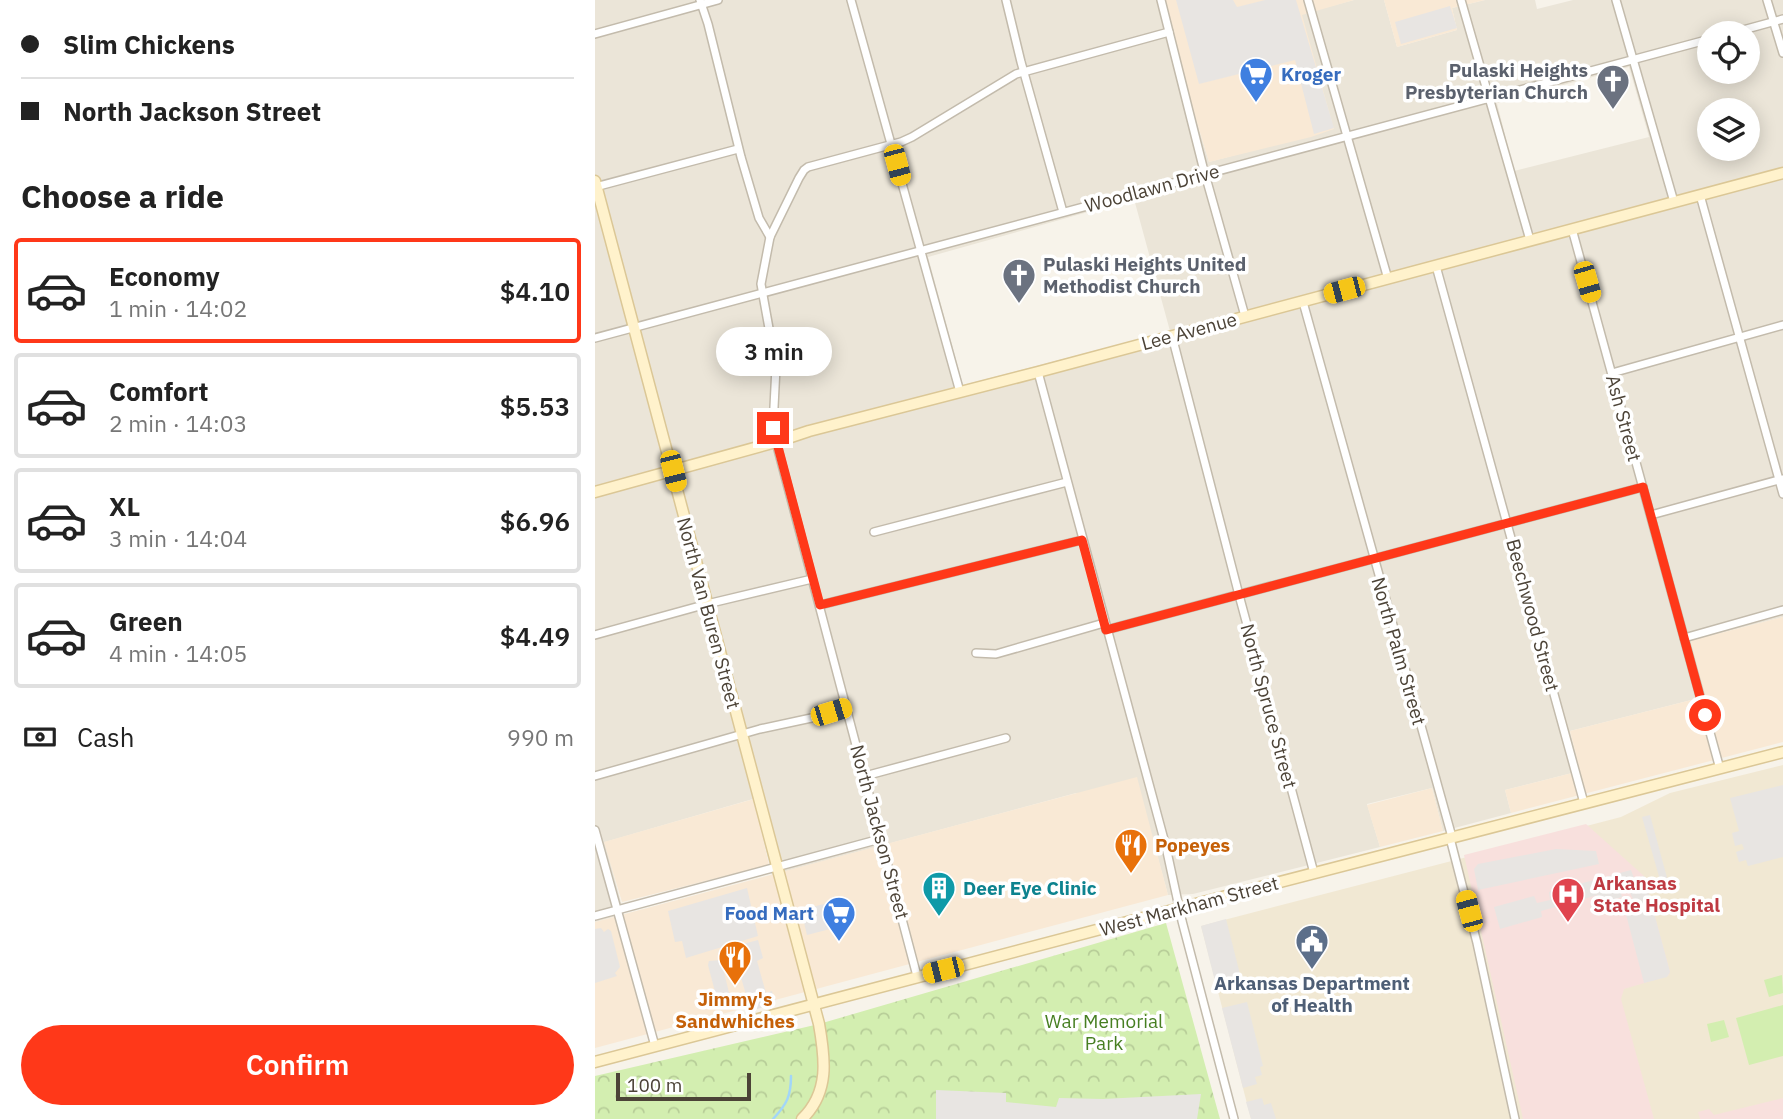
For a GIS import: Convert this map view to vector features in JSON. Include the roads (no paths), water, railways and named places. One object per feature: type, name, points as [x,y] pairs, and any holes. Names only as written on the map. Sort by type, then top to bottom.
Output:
[{"type":"street","points":[[595,34],[701,2],[718,0]]},
{"type":"street","points":[[852,0],[960,391]]},
{"type":"street","points":[[1006,0],[1063,212]]},
{"type":"street","points":[[1161,0],[1244,316]]},
{"type":"street","points":[[1308,0],[1388,279]]},
{"type":"street","points":[[1461,0],[1530,240]]},
{"type":"street","points":[[1616,0],[1674,202]]},
{"type":"street","points":[[1767,0],[1783,53]]},
{"type":"street","points":[[701,2],[738,149],[759,218],[770,237]]},
{"type":"street","points":[[1760,26],[1783,19]]},
{"type":"street","name":"North Jackson Street","points":[[917,976],[773,428],[776,367],[761,284],[770,237],[804,170],[901,142],[1024,71],[1169,32]]},
{"type":"street","name":"Woodlawn Drive","points":[[595,338],[1697,43]]},
{"type":"street","points":[[596,185],[738,149]]},
{"type":"street","name":"Lee Avenue","points":[[595,492],[809,431],[1783,173]]},
{"type":"street","name":"North Van Buren Street","points":[[596,185],[824,1049],[825,1071],[815,1102],[802,1119]]},
{"type":"street","points":[[1700,195],[1783,494]]},
{"type":"street","name":"Ash Street","points":[[1572,229],[1720,769]]},
{"type":"street","name":"Beechwood Street","points":[[1436,266],[1584,803]]},
{"type":"street","name":"North Palm Street","points":[[1303,302],[1451,838],[1515,1119]]},
{"type":"street","points":[[1612,373],[1783,326]]},
{"type":"street","name":"North Spruce Street","points":[[1172,336],[1314,873]]},
{"type":"street","points":[[1038,372],[1166,847],[1179,908],[1234,1119]]},
{"type":"street","points":[[1651,515],[1781,479]]},
{"type":"street","points":[[874,532],[1067,482]]},
{"type":"street","points":[[976,653],[996,654],[1239,595],[1643,487]]},
{"type":"street","points":[[820,605],[1082,540]]},
{"type":"street","points":[[595,635],[812,579]]},
{"type":"street","points":[[1684,638],[1783,610]]},
{"type":"street","points":[[595,776],[847,707]]},
{"type":"street","points":[[865,776],[1006,738]]},
{"type":"street","name":"West Markham Street","points":[[595,1062],[1783,752]]},
{"type":"street","points":[[595,830],[655,1046]]},
{"type":"street","points":[[595,916],[880,839]]},
{"type":"waterway","points":[[773,1119],[787,1099],[791,1076]]},
{"type":"place","name":"Kroger","points":[[1256,104]]},
{"type":"place","name":"Pulaski Heights Presbyterian Church","points":[[1613,111]]},
{"type":"place","name":"Pulaski Heights United Methodist Church","points":[[1019,305]]},
{"type":"place","name":"Popeyes","points":[[1131,875]]},
{"type":"place","name":"Deer Eye Clinic","points":[[939,918]]},
{"type":"place","name":"Arkansas State Hospital","points":[[1568,924]]},
{"type":"place","name":"Food Mart","points":[[839,943]]},
{"type":"place","name":"Arkansas Department of Health","points":[[1312,971]]},
{"type":"place","name":"Jimmy's Sandwhiches","points":[[735,987]]},
{"type":"park label","name":"War Memorial Park","points":[[1104,1032]]}]
